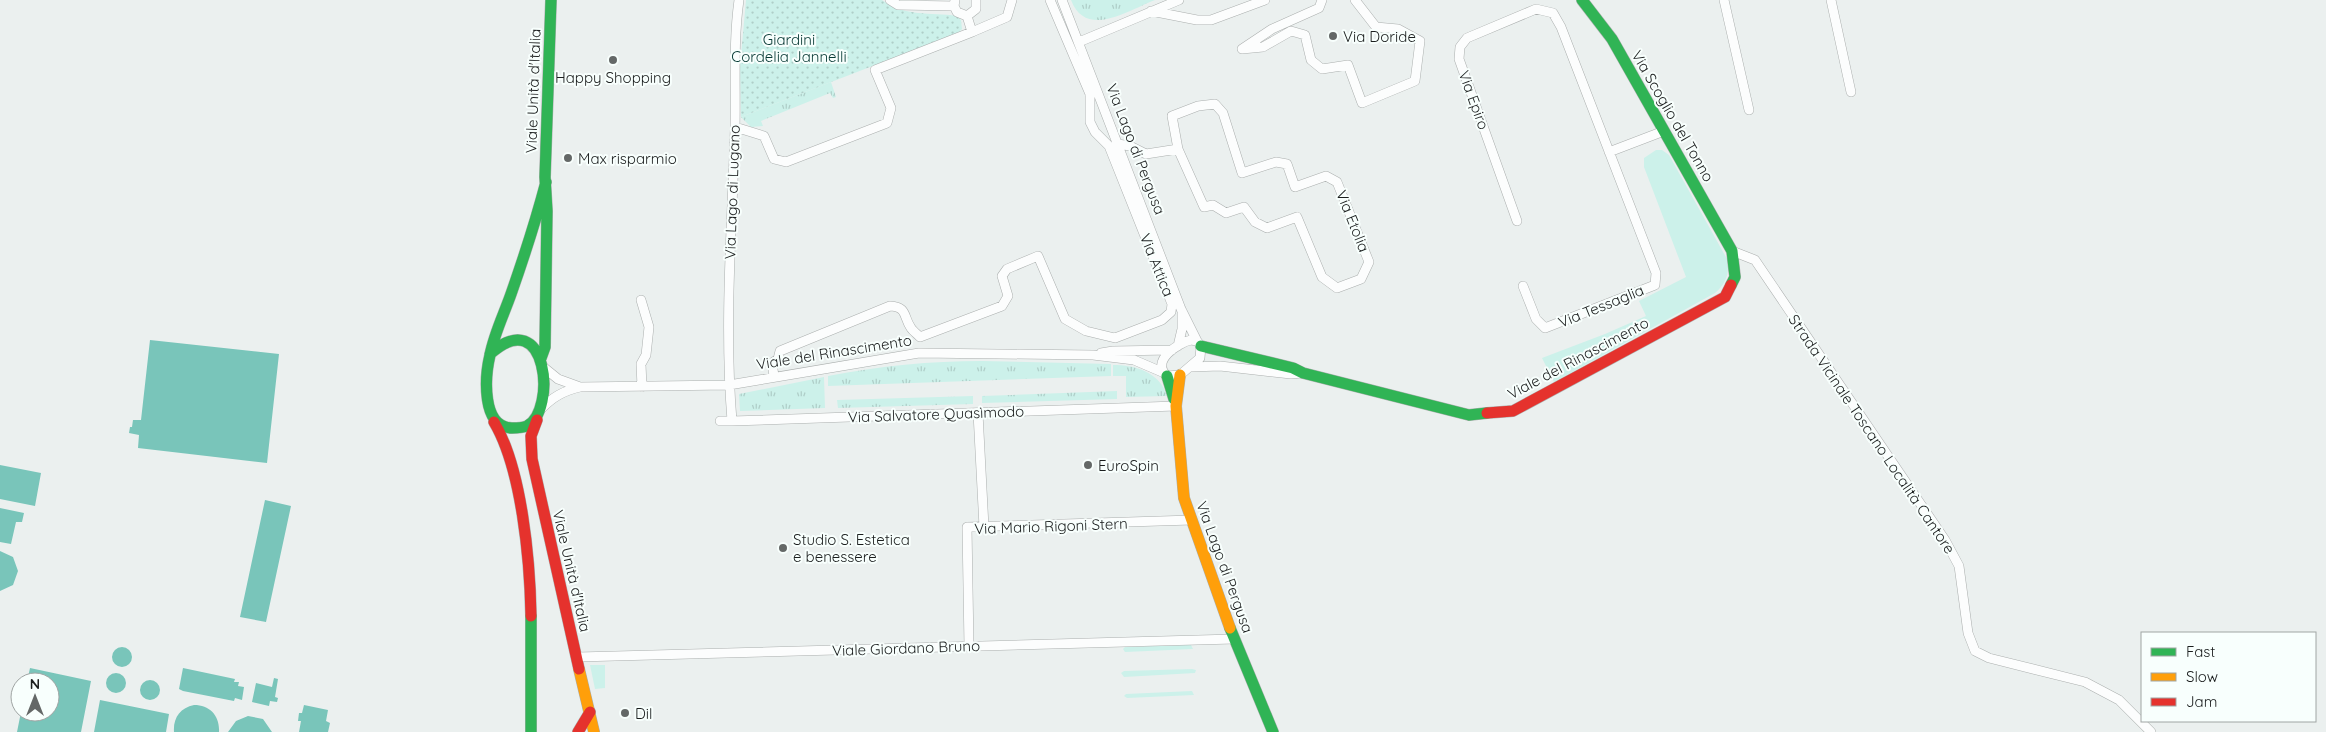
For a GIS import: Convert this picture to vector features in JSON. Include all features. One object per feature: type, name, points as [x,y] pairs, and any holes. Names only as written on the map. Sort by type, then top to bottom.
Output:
[{"type":"main road","name":"Viale Unità d'Italia","points":[[551,0],[546,182],[545,347],[542,362],[540,413],[531,436],[532,458],[543,515],[578,657],[594,732]]},
{"type":"main road","name":"Via Scoglio del Tonno","points":[[1582,0],[1612,39],[1732,251]]},
{"type":"main road","name":"Viale Unità d'Italia","points":[[531,732],[532,594],[524,517],[501,432],[493,420],[487,401],[490,354],[532,233],[546,182]]},
{"type":"main road","name":"Viale del Rinascimento","points":[[1199,343],[1229,354],[1293,368],[1303,373],[1469,415],[1513,411],[1725,297],[1735,277],[1732,251]]},
{"type":"main road","points":[[490,354],[499,344],[511,340],[523,340],[533,346],[542,362]]},
{"type":"main road","name":"Via Lago di Pergusa","points":[[1164,374],[1176,406]]},
{"type":"main road","name":"Via Lago di Pergusa","points":[[1180,375],[1176,406],[1184,498],[1234,639],[1272,732]]},
{"type":"main road","points":[[493,420],[501,427],[511,430],[527,427],[540,413]]},
{"type":"main road","points":[[578,732],[590,712]]},
{"type":"main road","points":[[531,714],[534,723],[542,732]]},
{"type":"street","name":"Via Lago di Lugano","points":[[729,385],[730,246],[735,127],[735,26],[739,0]]},
{"type":"street","points":[[890,0],[898,5],[954,3],[960,14],[967,16]]},
{"type":"street","points":[[967,16],[976,9],[976,0]]},
{"type":"street","points":[[735,127],[764,136],[774,159],[786,162],[887,123],[891,108],[874,70],[1006,17],[1012,0]]},
{"type":"street","points":[[1050,0],[1090,94],[1090,122],[1108,117]]},
{"type":"street","name":"Via Lago di Pergusa","points":[[1062,0],[1080,42],[1182,308],[1199,343]]},
{"type":"street","points":[[1080,42],[1179,0]]},
{"type":"street","points":[[1151,11],[1197,20],[1211,20],[1264,0]]},
{"type":"street","points":[[1322,0],[1319,8],[1272,29],[1242,49],[1263,47],[1291,31],[1305,35],[1311,60],[1322,69],[1348,65],[1362,103],[1415,81],[1420,41],[1398,29],[1376,27],[1355,0]]},
{"type":"street","points":[[1724,0],[1749,110]]},
{"type":"street","points":[[1831,0],[1851,92]]},
{"type":"street","name":"Via Epiro","points":[[1517,221],[1459,59],[1460,47],[1467,38],[1536,10],[1553,13],[1560,26],[1609,152]]},
{"type":"street","points":[[967,16],[972,32]]},
{"type":"street","name":"Via Etolia","points":[[1215,104],[1223,112],[1242,173],[1276,162],[1287,164],[1294,187],[1326,176],[1337,182],[1369,262],[1361,279],[1336,288],[1322,277],[1297,217],[1267,228],[1256,222],[1244,206],[1226,212],[1213,205],[1204,206],[1178,149],[1172,116],[1198,106],[1215,104]]},
{"type":"street","name":"Via Attica","points":[[774,376],[772,363],[778,359],[780,351],[890,306],[898,307],[905,313],[910,327],[920,337],[1002,306],[1008,296],[1002,276],[1007,269],[1038,256],[1065,319],[1086,331],[1115,338],[1162,320],[1171,312],[1172,304],[1108,146],[1095,132],[1090,122]]},
{"type":"street","points":[[1609,152],[1664,130]]},
{"type":"street","points":[[1118,144],[1130,146],[1146,154],[1178,149]]},
{"type":"street","name":"Via Tessaglia","points":[[1523,286],[1536,319],[1545,328],[1655,284],[1656,273],[1609,152]]},
{"type":"street","name":"Strada Vicinale Toscano Località Cantore","points":[[1732,251],[1755,260],[1945,540],[1960,566],[1968,633],[1975,651],[1989,658],[2085,682],[2119,700],[2151,732]]},
{"type":"street","points":[[641,300],[648,327],[646,355],[641,364],[642,387]]},
{"type":"street","points":[[1175,348],[1182,329],[1182,308]]},
{"type":"street","points":[[1094,355],[1134,360],[1164,374],[1180,375],[1200,358],[1199,343],[1185,342],[1175,348],[1162,362],[1164,374]]},
{"type":"street","points":[[1094,355],[1113,351],[1175,348]]},
{"type":"street","name":"Viale del Rinascimento","points":[[540,413],[564,391],[580,387],[729,385],[919,353],[1094,355]]},
{"type":"street","name":"Viale del Rinascimento","points":[[542,362],[558,379],[580,387]]},
{"type":"street","name":"Viale del Rinascimento","points":[[1190,367],[1220,366],[1291,374],[1303,373]]},
{"type":"street","points":[[729,385],[732,421]]},
{"type":"street","name":"Via Salvatore Quasìmodo","points":[[720,421],[1176,406]]},
{"type":"street","points":[[978,413],[984,527]]},
{"type":"street","name":"Via Mario Rigoni Stern","points":[[969,647],[967,527],[1192,520]]},
{"type":"street","name":"Viale Giordano Bruno","points":[[578,657],[1234,639]]},
{"type":"green space","name":"Giardini Cordelia Jannelli","points":[[746,0],[882,0],[900,9],[918,13],[957,16],[961,20],[962,29],[958,33],[741,117],[740,67]]},
{"type":"green space","points":[[1071,0],[1155,0],[1120,15],[1097,20],[1087,18],[1078,12]]},
{"type":"green space","points":[[831,82],[836,97],[833,98],[830,93],[761,121],[763,126],[751,127],[741,117]]},
{"type":"green space","points":[[1656,150],[1662,150],[1669,155],[1727,259],[1728,269],[1726,278],[1722,286],[1715,293],[1554,382],[1542,358],[1646,316],[1639,301],[1686,277],[1644,167],[1644,158]]},
{"type":"green space","points":[[982,361],[1111,364],[1111,376],[828,386],[828,376],[847,372],[924,363]]},
{"type":"green space","points":[[1113,365],[1138,368],[1153,376],[1164,388],[1167,396],[1126,397],[1126,376],[1113,376]]},
{"type":"green space","points":[[824,377],[825,408],[740,411],[739,394]]},
{"type":"green space","points":[[1117,391],[1117,399],[982,403],[982,396]]},
{"type":"green space","points":[[973,396],[973,404],[838,408],[837,400]]},
{"type":"green space","points":[[1191,645],[1193,649],[1125,652],[1123,649],[1125,647]]},
{"type":"green space","points":[[590,665],[605,665],[605,688],[595,689]]},
{"type":"green space","points":[[1196,670],[1195,673],[1124,677],[1121,673],[1124,671]]},
{"type":"green space","points":[[1192,691],[1194,695],[1127,698],[1124,696],[1126,694]]},
{"type":"shaded area","points":[[150,340],[279,354],[267,463],[138,448],[139,435],[129,433],[133,420],[141,420]]},
{"type":"shaded area","points":[[0,465],[41,473],[35,506],[0,499]]},
{"type":"shaded area","points":[[265,500],[291,506],[266,622],[240,617]]},
{"type":"shaded area","points":[[0,508],[24,513],[22,522],[16,522],[11,544],[0,542]]},
{"type":"shaded area","points":[[0,551],[13,557],[18,571],[13,585],[0,591]]},
{"type":"shaded area","points":[[118,647],[126,647],[132,653],[132,661],[126,667],[118,667],[112,661],[112,653]]},
{"type":"shaded area","points":[[30,668],[49,672],[29,672]]},
{"type":"shaded area","points":[[183,668],[235,679],[234,682],[239,682],[238,686],[244,687],[242,700],[235,698],[234,701],[179,689]]},
{"type":"shaded area","points":[[112,673],[120,673],[126,679],[126,687],[120,693],[112,693],[106,687],[106,679]]},
{"type":"shaded area","points":[[60,674],[91,681],[81,732],[17,732],[19,722],[60,722]]},
{"type":"shaded area","points":[[274,678],[278,679],[275,697],[278,698],[277,702],[270,701],[269,706],[252,702],[256,683],[272,687]]},
{"type":"shaded area","points":[[146,680],[154,680],[160,686],[160,694],[154,700],[146,700],[140,694],[140,686]]},
{"type":"shaded area","points":[[100,700],[169,714],[166,732],[94,732]]},
{"type":"shaded area","points":[[304,705],[328,710],[326,721],[330,723],[328,732],[299,732],[301,721],[298,721],[299,713],[302,713]]},
{"type":"shaded area","points":[[189,706],[205,707],[213,712],[218,721],[219,732],[174,732],[178,714]]},
{"type":"shaded area","points":[[248,716],[263,719],[272,732],[228,732],[236,721]]},
{"type":"traffic: fast","points":[[541,358],[545,347],[547,211],[545,177],[551,0]]},
{"type":"traffic: fast","points":[[1582,0],[1612,39],[1732,251],[1735,277],[1731,285]]},
{"type":"traffic: fast","points":[[490,354],[509,342],[524,341],[535,350],[542,365],[544,383],[542,401],[536,416],[527,426],[512,428],[502,426],[495,420],[490,410],[488,399],[487,375],[488,364],[490,355],[492,347],[494,339],[525,252],[546,182]]},
{"type":"traffic: fast","points":[[1201,346],[1293,368],[1303,373],[1469,415],[1487,413]]},
{"type":"traffic: fast","points":[[1167,376],[1174,399]]},
{"type":"traffic: fast","points":[[531,616],[531,732]]},
{"type":"traffic: fast","points":[[1230,628],[1273,732]]},
{"type":"traffic: slow","points":[[1180,375],[1176,406],[1184,498],[1230,628]]},
{"type":"traffic: slow","points":[[579,669],[594,732]]},
{"type":"traffic: jam","points":[[1487,413],[1513,411],[1725,297],[1731,285]]},
{"type":"traffic: jam","points":[[537,420],[531,436],[532,459],[579,669]]},
{"type":"traffic: jam","points":[[494,422],[504,442],[511,464],[523,516],[529,569],[531,616]]},
{"type":"traffic: jam","points":[[578,732],[590,712]]},
{"type":"place","name":"Via Doride","points":[[1333,36]]},
{"type":"place","name":"Happy Shopping","points":[[613,60]]},
{"type":"place","name":"Max risparmio","points":[[568,158]]},
{"type":"place","name":"EuroSpin","points":[[1088,465]]},
{"type":"place","name":"Studio S. Estetica e benessere","points":[[783,548]]},
{"type":"place","name":"Dil","points":[[625,713]]}]
